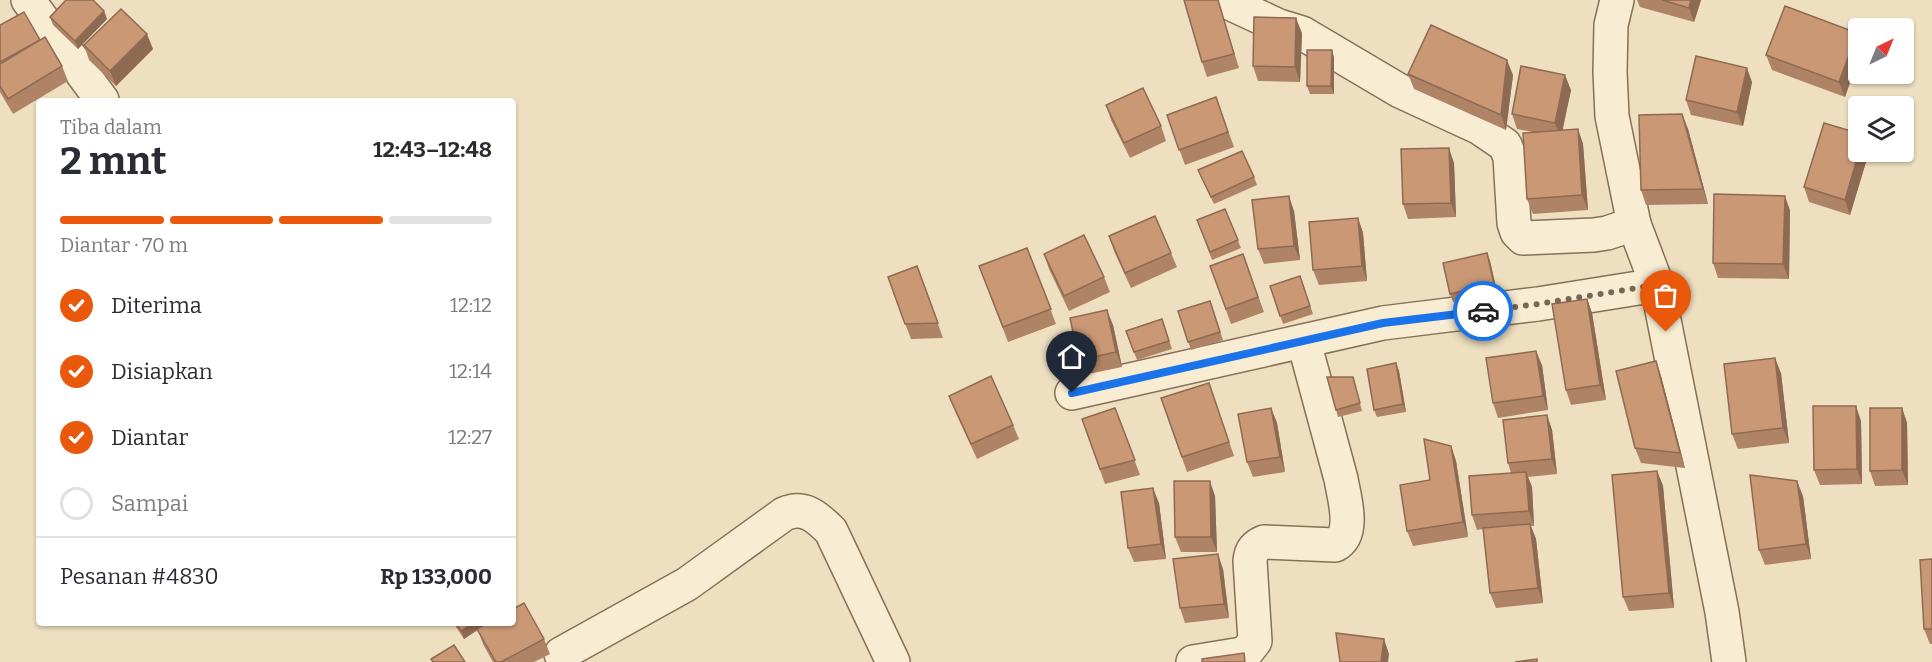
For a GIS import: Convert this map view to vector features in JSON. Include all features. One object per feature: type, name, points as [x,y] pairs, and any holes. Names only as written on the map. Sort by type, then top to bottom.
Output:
[{"type":"street","points":[[28,0],[101,98]]},
{"type":"street","points":[[1223,0],[1279,26],[1302,33],[1375,77],[1480,128],[1500,141],[1508,150],[1510,157],[1514,223],[1517,232],[1523,238],[1594,235],[1634,224]]},
{"type":"street","points":[[1617,0],[1611,25],[1612,116],[1634,224],[1656,285],[1722,612],[1729,662]]},
{"type":"street","points":[[1072,393],[1383,323],[1538,304],[1656,285]]},
{"type":"street","points":[[1193,662],[1242,654],[1255,641],[1250,561],[1251,553],[1255,548],[1264,542],[1335,545],[1343,539],[1347,529],[1341,479],[1304,342]]},
{"type":"street","points":[[561,654],[687,584],[784,514],[792,510],[800,510],[816,517],[831,531],[893,662]]},
{"type":"building","points":[[66,0],[93,0],[104,11],[75,41],[50,17]]},
{"type":"building","points":[[1184,0],[1218,0],[1234,54],[1202,62]]},
{"type":"building","points":[[1662,0],[1691,0],[1689,8]]},
{"type":"building","points":[[1785,6],[1848,30],[1848,58],[1839,82],[1766,55]]},
{"type":"building","points":[[121,9],[147,34],[110,71],[84,45]]},
{"type":"building","points":[[24,12],[40,40],[0,62],[0,25]]},
{"type":"building","points":[[1254,17],[1296,18],[1295,67],[1253,66]]},
{"type":"building","points":[[1431,25],[1507,60],[1501,115],[1408,74]]},
{"type":"building","points":[[45,37],[62,66],[8,99],[0,86],[0,64]]},
{"type":"building","points":[[1307,50],[1332,50],[1331,86],[1307,86]]},
{"type":"building","points":[[1696,56],[1747,68],[1737,112],[1686,100]]},
{"type":"building","points":[[1521,66],[1565,75],[1555,123],[1512,114]]},
{"type":"building","points":[[1143,88],[1161,126],[1124,143],[1106,105]]},
{"type":"building","points":[[1216,97],[1228,132],[1179,150],[1167,115]]},
{"type":"building","points":[[1682,114],[1703,189],[1641,190],[1639,115]]},
{"type":"building","points":[[1824,123],[1848,130],[1848,162],[1856,162],[1845,200],[1804,187]]},
{"type":"building","points":[[1578,129],[1582,195],[1527,199],[1523,133]]},
{"type":"building","points":[[1449,148],[1451,203],[1403,204],[1401,149]]},
{"type":"building","points":[[1242,151],[1254,177],[1211,197],[1198,170]]},
{"type":"building","points":[[1714,194],[1785,196],[1783,264],[1713,263]]},
{"type":"building","points":[[1289,196],[1294,246],[1258,249],[1252,200]]},
{"type":"building","points":[[1225,209],[1238,240],[1210,252],[1197,220]]},
{"type":"building","points":[[1155,216],[1171,253],[1125,273],[1109,236]]},
{"type":"building","points":[[1358,218],[1362,266],[1313,270],[1309,222]]},
{"type":"building","points":[[1084,235],[1104,277],[1064,296],[1044,254]]},
{"type":"building","points":[[1027,248],[1051,309],[1003,327],[979,266]]},
{"type":"building","points":[[1487,253],[1494,284],[1450,294],[1443,263]]},
{"type":"building","points":[[1243,254],[1258,297],[1226,309],[1210,266]]},
{"type":"building","points":[[917,266],[938,323],[905,324],[888,277]]},
{"type":"building","points":[[1300,276],[1310,306],[1280,316],[1270,286]]},
{"type":"building","points":[[1587,299],[1600,385],[1566,390],[1552,304]]},
{"type":"building","points":[[1210,301],[1220,332],[1188,342],[1178,311]]},
{"type":"building","points":[[1107,310],[1116,352],[1079,360],[1070,318]]},
{"type":"building","points":[[1162,319],[1169,341],[1134,352],[1126,331]]},
{"type":"building","points":[[1536,351],[1543,396],[1493,403],[1486,358]]},
{"type":"building","points":[[1775,358],[1783,428],[1732,434],[1724,364]]},
{"type":"building","points":[[1656,361],[1680,453],[1635,448],[1616,371]]},
{"type":"building","points":[[1396,363],[1403,404],[1374,410],[1367,369]]},
{"type":"building","points":[[991,376],[1013,425],[971,444],[949,396]]},
{"type":"building","points":[[1327,377],[1353,377],[1360,403],[1336,410]]},
{"type":"building","points":[[1209,383],[1229,442],[1182,457],[1161,398]]},
{"type":"building","points":[[1813,406],[1856,406],[1857,469],[1814,470]]},
{"type":"building","points":[[1115,408],[1135,460],[1100,469],[1082,419]]},
{"type":"building","points":[[1271,408],[1280,457],[1247,462],[1238,414]]},
{"type":"building","points":[[1870,408],[1902,408],[1902,470],[1870,471]]},
{"type":"building","points":[[1547,415],[1552,459],[1508,463],[1503,420]]},
{"type":"building","points":[[1424,439],[1451,446],[1463,522],[1407,531],[1400,485],[1430,480]]},
{"type":"building","points":[[1657,471],[1669,593],[1623,597],[1612,475]]},
{"type":"building","points":[[1526,472],[1529,511],[1472,515],[1469,476]]},
{"type":"building","points":[[1750,475],[1797,481],[1806,544],[1759,550]]},
{"type":"building","points":[[1174,481],[1210,481],[1211,537],[1175,537]]},
{"type":"building","points":[[1153,488],[1161,544],[1128,548],[1121,492]]},
{"type":"building","points":[[1530,524],[1538,588],[1490,593],[1483,528]]},
{"type":"building","points":[[1218,554],[1224,604],[1180,608],[1173,559]]},
{"type":"building","points":[[1932,559],[1932,629],[1924,629],[1920,560]]},
{"type":"building","points":[[524,603],[544,639],[501,662],[496,662],[477,629],[482,626],[516,626],[516,607]]},
{"type":"building","points":[[458,626],[468,626],[461,631]]},
{"type":"building","points":[[1336,633],[1384,639],[1381,662],[1340,662]]},
{"type":"building","points":[[454,645],[465,662],[433,662],[431,659]]},
{"type":"building","points":[[1244,653],[1245,662],[1202,662],[1202,659]]},
{"type":"building","points":[[1537,659],[1537,662],[1515,662]]},
{"type":"way so far","points":[[1483,311],[1656,285],[1666,332]]},
{"type":"route","points":[[1072,393],[1383,323],[1483,311]]}]
